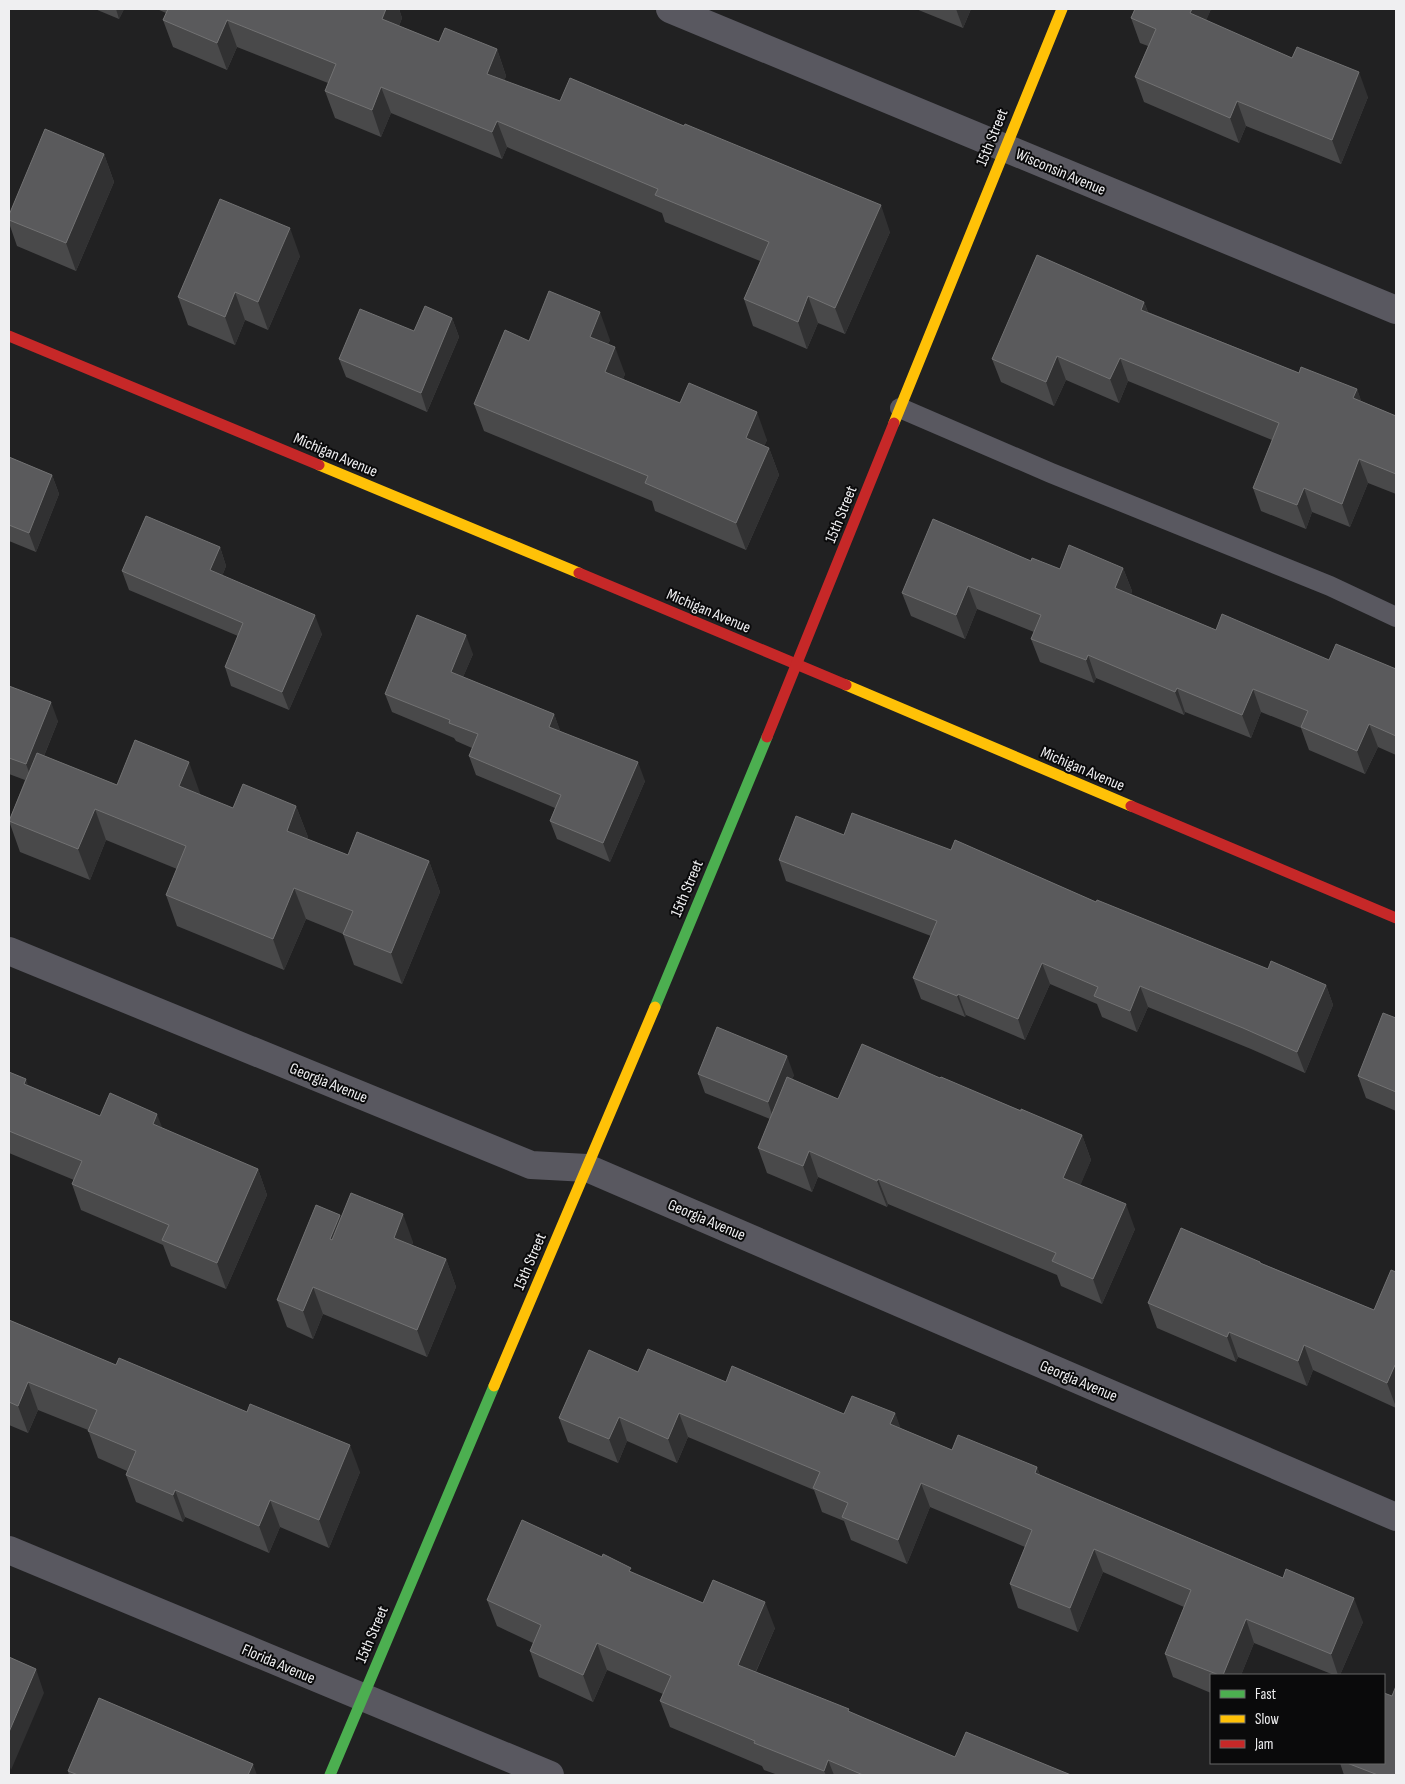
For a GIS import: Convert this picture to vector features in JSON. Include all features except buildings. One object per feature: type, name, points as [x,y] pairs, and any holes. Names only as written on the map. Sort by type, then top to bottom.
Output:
[{"type":"street","name":"Wisconsin Avenue","points":[[670,9],[1396,310]]},
{"type":"street","name":"15th Street","points":[[330,1775],[587,1168],[797,664],[1004,147],[1062,9]]},
{"type":"street","name":"Michigan Avenue","points":[[9,336],[797,664],[1396,918]]},
{"type":"street","name":"Georgia Avenue","points":[[9,950],[531,1165],[587,1168],[1396,1516]]},
{"type":"street","name":"Florida Avenue","points":[[9,1550],[550,1775]]},
{"type":"lane","points":[[900,408],[1051,473],[1330,586],[1396,617]]},
{"type":"traffic: fast","points":[[655,1007],[767,737]]},
{"type":"traffic: fast","points":[[330,1775],[494,1386]]},
{"type":"traffic: slow","points":[[894,423],[1062,9]]},
{"type":"traffic: slow","points":[[319,465],[579,573]]},
{"type":"traffic: slow","points":[[846,685],[1131,806]]},
{"type":"traffic: slow","points":[[494,1386],[655,1007]]},
{"type":"traffic: jam","points":[[9,336],[319,465]]},
{"type":"traffic: jam","points":[[767,737],[894,423]]},
{"type":"traffic: jam","points":[[579,573],[846,685]]},
{"type":"traffic: jam","points":[[1131,806],[1396,918]]}]
